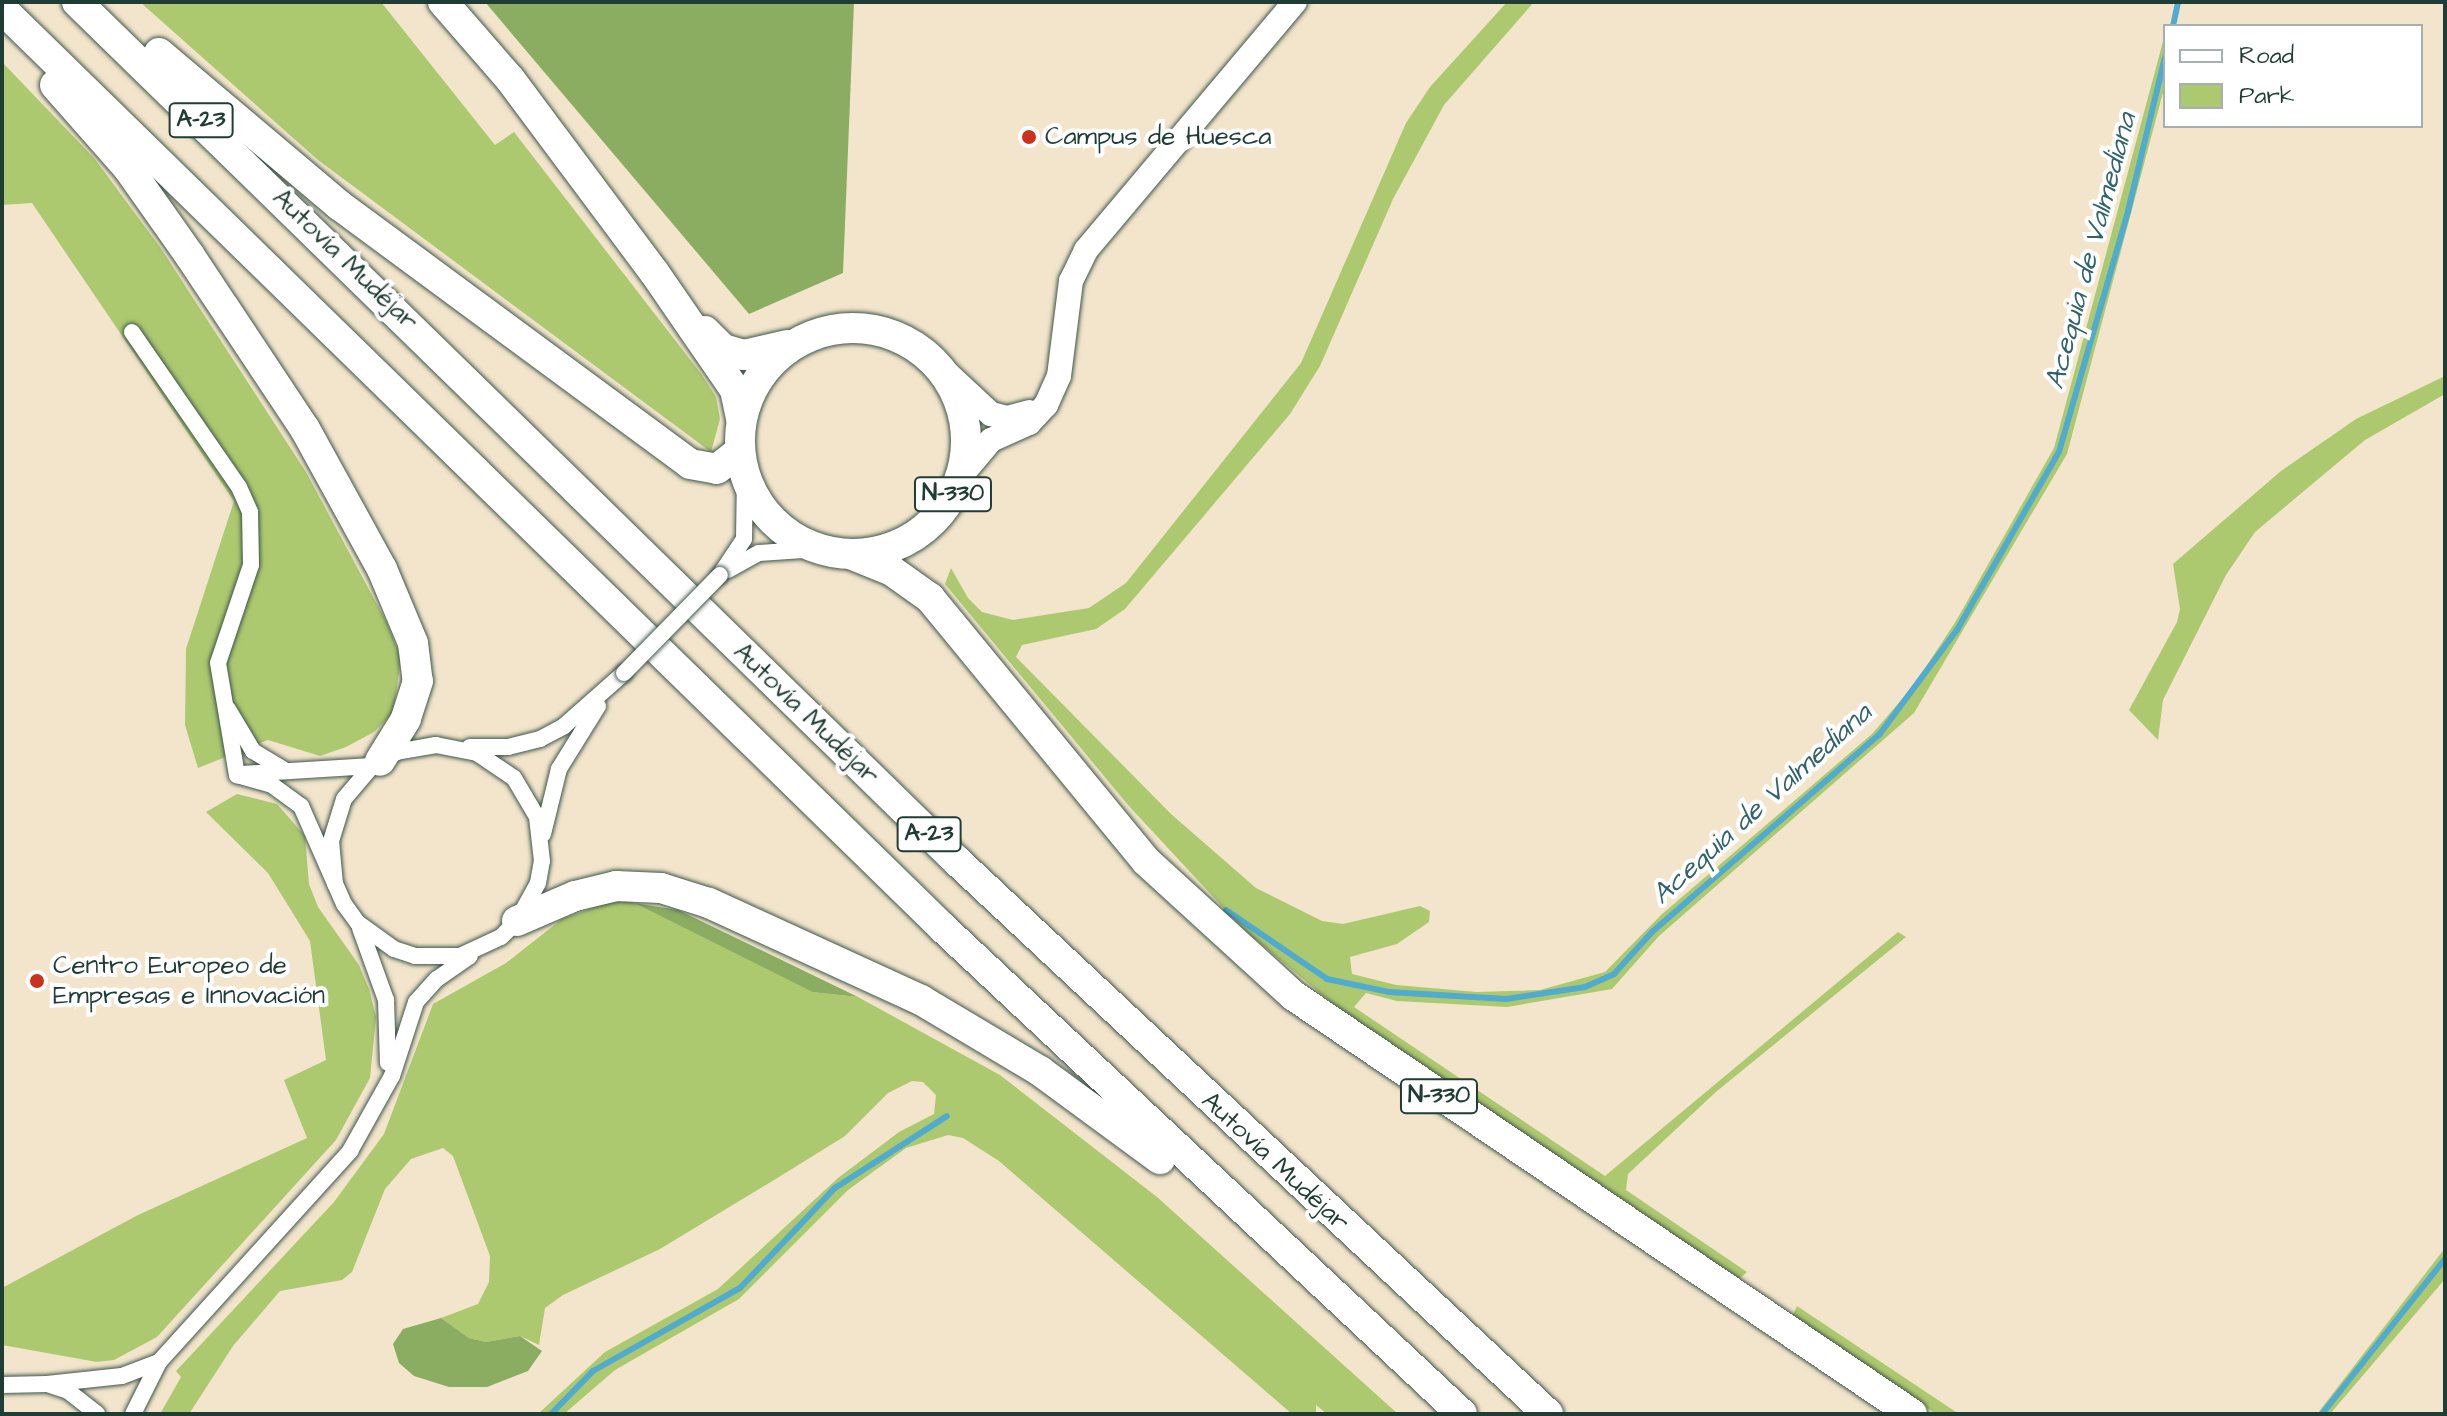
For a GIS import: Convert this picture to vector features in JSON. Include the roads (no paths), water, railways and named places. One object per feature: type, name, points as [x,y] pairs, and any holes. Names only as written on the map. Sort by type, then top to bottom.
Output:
[{"type":"highway","name":"Autovía Mudéjar","points":[[77,2],[958,862],[1548,1414]]},
{"type":"highway","points":[[103,2],[316,187],[690,464],[717,469],[743,464]]},
{"type":"highway","name":"N-330","points":[[443,2],[533,109],[654,272],[730,382],[741,419],[743,464],[773,521],[818,549],[853,555],[892,571],[930,598],[1146,861],[1294,996],[1912,1414]]},
{"type":"highway","name":"A-23","points":[[2,9],[943,928],[1462,1414]]},
{"type":"highway","points":[[36,41],[50,79],[147,193],[284,397],[382,569],[418,668],[413,706],[376,764]]},
{"type":"highway","name":"N-330","points":[[654,272],[723,349],[754,355],[832,329],[868,328],[902,338],[933,360],[952,385],[963,415],[966,446],[960,477],[928,525],[901,544],[853,555]]},
{"type":"highway","name":"N-330","points":[[741,419],[762,372],[801,339]]},
{"type":"highway","name":"N-330","points":[[928,525],[921,560],[930,598]]},
{"type":"highway","points":[[517,921],[575,896],[616,886],[661,888],[709,903],[921,1000],[1095,1108],[1174,1172],[1212,1182]]},
{"type":"street","points":[[960,477],[991,440],[1029,423],[1046,405],[1059,376],[1071,281],[1086,250],[1295,2]]},
{"type":"street","points":[[132,332],[239,487],[250,512],[251,565],[222,651],[219,680],[237,775]]},
{"type":"street","points":[[933,360],[991,414],[1007,418],[1046,405]]},
{"type":"street","points":[[237,775],[376,764],[416,747],[508,747],[540,739],[564,726],[624,673],[720,575],[744,539],[743,464]]},
{"type":"street","points":[[720,575],[759,553],[818,549]]},
{"type":"street","points":[[133,1414],[159,1362],[323,1185],[364,1131],[383,1093],[416,1002],[437,979],[517,921],[538,883],[542,839],[567,750],[624,673]]},
{"type":"street","points":[[219,680],[246,742],[285,770]]},
{"type":"street","points":[[455,746],[487,758],[514,778],[528,797],[542,839]]},
{"type":"street","points":[[335,884],[331,841],[335,819],[344,799],[376,764]]},
{"type":"street","points":[[237,775],[272,785],[301,806],[335,884],[358,923],[389,1015],[383,1093]]},
{"type":"street","points":[[358,923],[394,949],[415,956],[438,958],[481,948]]},
{"type":"street","points":[[2,1377],[47,1384],[122,1376],[159,1362]]},
{"type":"street","points":[[2,1385],[24,1382]]},
{"type":"street","points":[[47,1384],[68,1391],[97,1414]]},
{"type":"waterway","name":"Acequia de Valmediana","points":[[2173,24],[2178,2]]},
{"type":"waterway","name":"Acequia de Valmediana","points":[[1226,910],[1327,979],[1389,992],[1506,999],[1585,987],[1614,974],[1652,932],[1879,735],[1957,630],[2059,452],[2128,211],[2163,65]]},
{"type":"waterway","name":"Acequia de Valmediana","points":[[551,1414],[593,1371],[740,1288],[835,1188],[947,1116]]},
{"type":"waterway","points":[[2322,1414],[2445,1259]]},
{"type":"place","name":"Campus de Huesca","points":[[1029,137]]},
{"type":"place","name":"Centro Europeo de Empresas e Innovación","points":[[37,981]]}]
